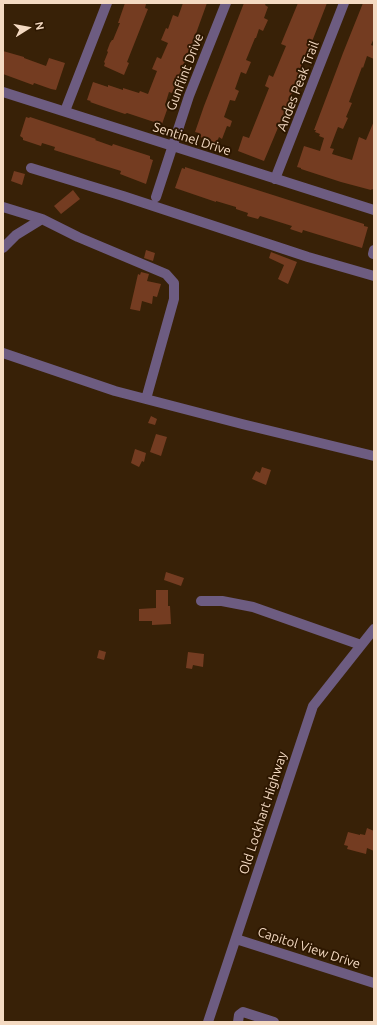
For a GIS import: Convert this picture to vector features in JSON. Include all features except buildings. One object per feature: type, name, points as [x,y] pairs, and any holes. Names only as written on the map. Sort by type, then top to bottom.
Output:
[{"type":"street","points":[[65,112],[107,3]]},
{"type":"street","name":"Gunflint Drive","points":[[156,197],[189,96],[226,3]]},
{"type":"street","name":"Andes Peak Trail","points":[[275,179],[344,3]]},
{"type":"street","name":"Sentinel Drive","points":[[3,92],[374,210]]},
{"type":"street","points":[[31,168],[123,196],[308,257],[374,276]]},
{"type":"street","points":[[3,207],[42,219],[78,238],[166,274],[174,283],[174,298],[146,399]]},
{"type":"street","points":[[3,248],[16,235],[42,219]]},
{"type":"street","points":[[3,353],[115,391],[374,456]]},
{"type":"street","points":[[201,601],[222,601],[253,607],[361,645]]},
{"type":"street","name":"Old Lockhart Highway","points":[[208,1022],[313,706],[374,629]]},
{"type":"street","name":"Capitol View Drive","points":[[236,939],[374,983]]},
{"type":"street","points":[[238,1022],[239,1015],[243,1012],[274,1022]]}]
